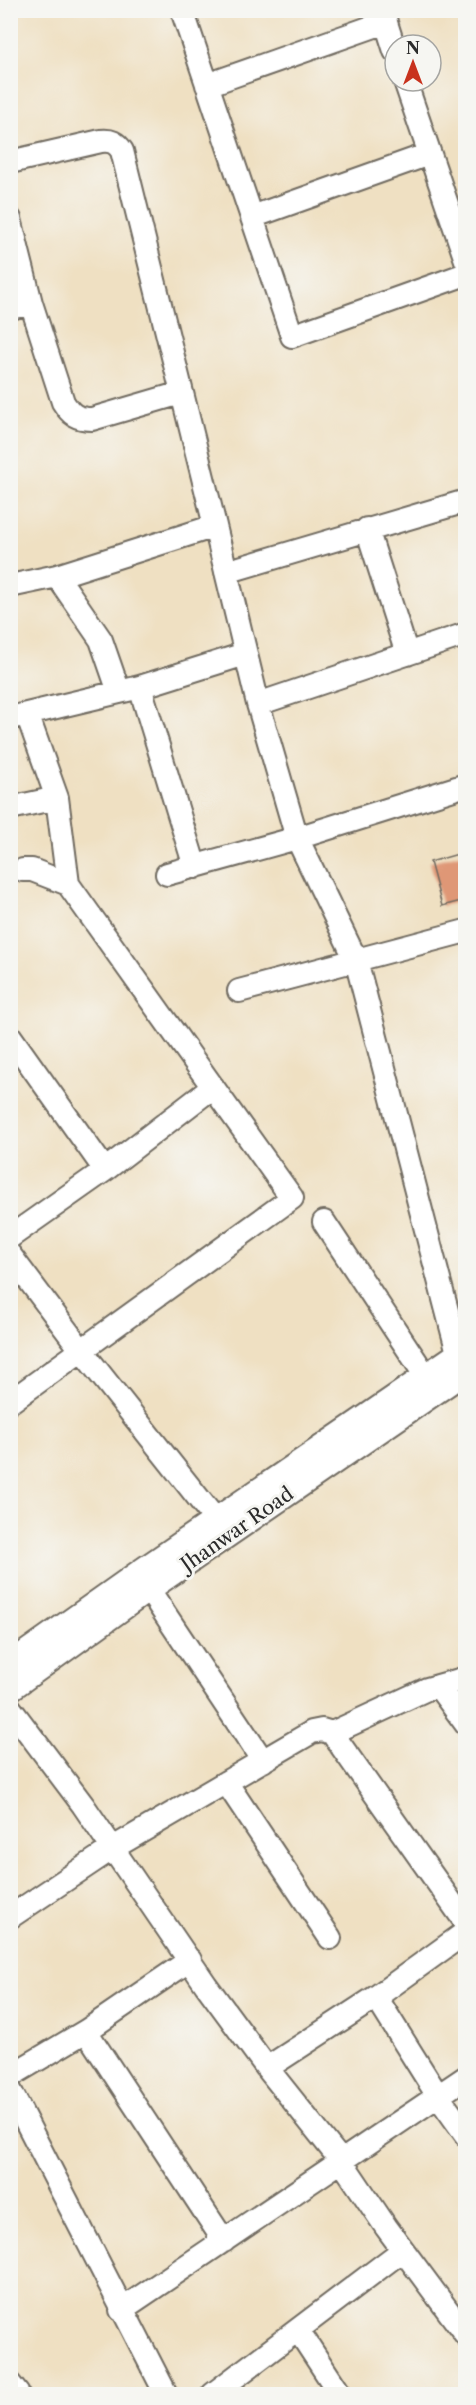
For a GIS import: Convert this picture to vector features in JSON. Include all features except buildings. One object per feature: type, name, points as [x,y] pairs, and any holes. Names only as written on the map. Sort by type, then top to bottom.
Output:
[{"type":"street","points":[[182,10],[292,336],[465,274]]},
{"type":"street","points":[[207,85],[384,16],[389,33]]},
{"type":"street","points":[[409,93],[465,260]]},
{"type":"street","points":[[10,162],[109,140],[117,144],[122,151],[258,705],[297,838],[356,960],[463,1358]]},
{"type":"street","points":[[252,217],[429,154]]},
{"type":"street","points":[[10,219],[21,306],[69,412],[80,419],[92,418],[181,393]]},
{"type":"street","points":[[226,572],[465,501]]},
{"type":"street","points":[[10,586],[57,576],[214,526]]},
{"type":"street","points":[[367,529],[407,654]]},
{"type":"street","points":[[57,576],[101,640],[130,690],[195,867]]},
{"type":"street","points":[[258,705],[465,634]]},
{"type":"street","points":[[10,1402],[292,1198],[68,884],[57,798],[19,716],[130,690],[245,654]]},
{"type":"street","points":[[167,874],[297,838],[465,785]]},
{"type":"street","points":[[10,808],[57,798]]},
{"type":"street","points":[[23,870],[32,870],[68,884]]},
{"type":"street","points":[[239,991],[465,931]]},
{"type":"street","points":[[10,1036],[105,1170]]},
{"type":"street","points":[[10,1238],[213,1088]]},
{"type":"street","points":[[324,1222],[425,1375]]},
{"type":"street","points":[[10,1255],[214,1520]]},
{"type":"street","name":"Jhanwar Road","points":[[10,1663],[425,1375],[463,1358]]},
{"type":"street","name":"Jhanwar Road","points":[[10,1690],[463,1358]]},
{"type":"street","points":[[149,1590],[263,1761]]},
{"type":"street","points":[[10,1917],[113,1848],[312,1732],[322,1730],[332,1732],[438,1686],[465,1678]]},
{"type":"street","points":[[438,1686],[465,1724]]},
{"type":"street","points":[[10,1708],[113,1848],[267,2068],[342,2162],[465,2335]]},
{"type":"street","points":[[332,1732],[465,1923]]},
{"type":"street","points":[[226,1782],[330,1938]]},
{"type":"street","points":[[267,2068],[376,1996],[465,1932]]},
{"type":"street","points":[[10,2076],[86,2031],[190,1960]]},
{"type":"street","points":[[376,1996],[438,2096],[465,2134]]},
{"type":"street","points":[[86,2031],[224,2241]]},
{"type":"street","points":[[121,2310],[465,2077]]},
{"type":"street","points":[[10,2090],[166,2394]]},
{"type":"street","points":[[213,2394],[403,2250]]},
{"type":"street","points":[[298,2330],[340,2394]]},
{"type":"street","points":[[10,2384],[18,2394]]}]
